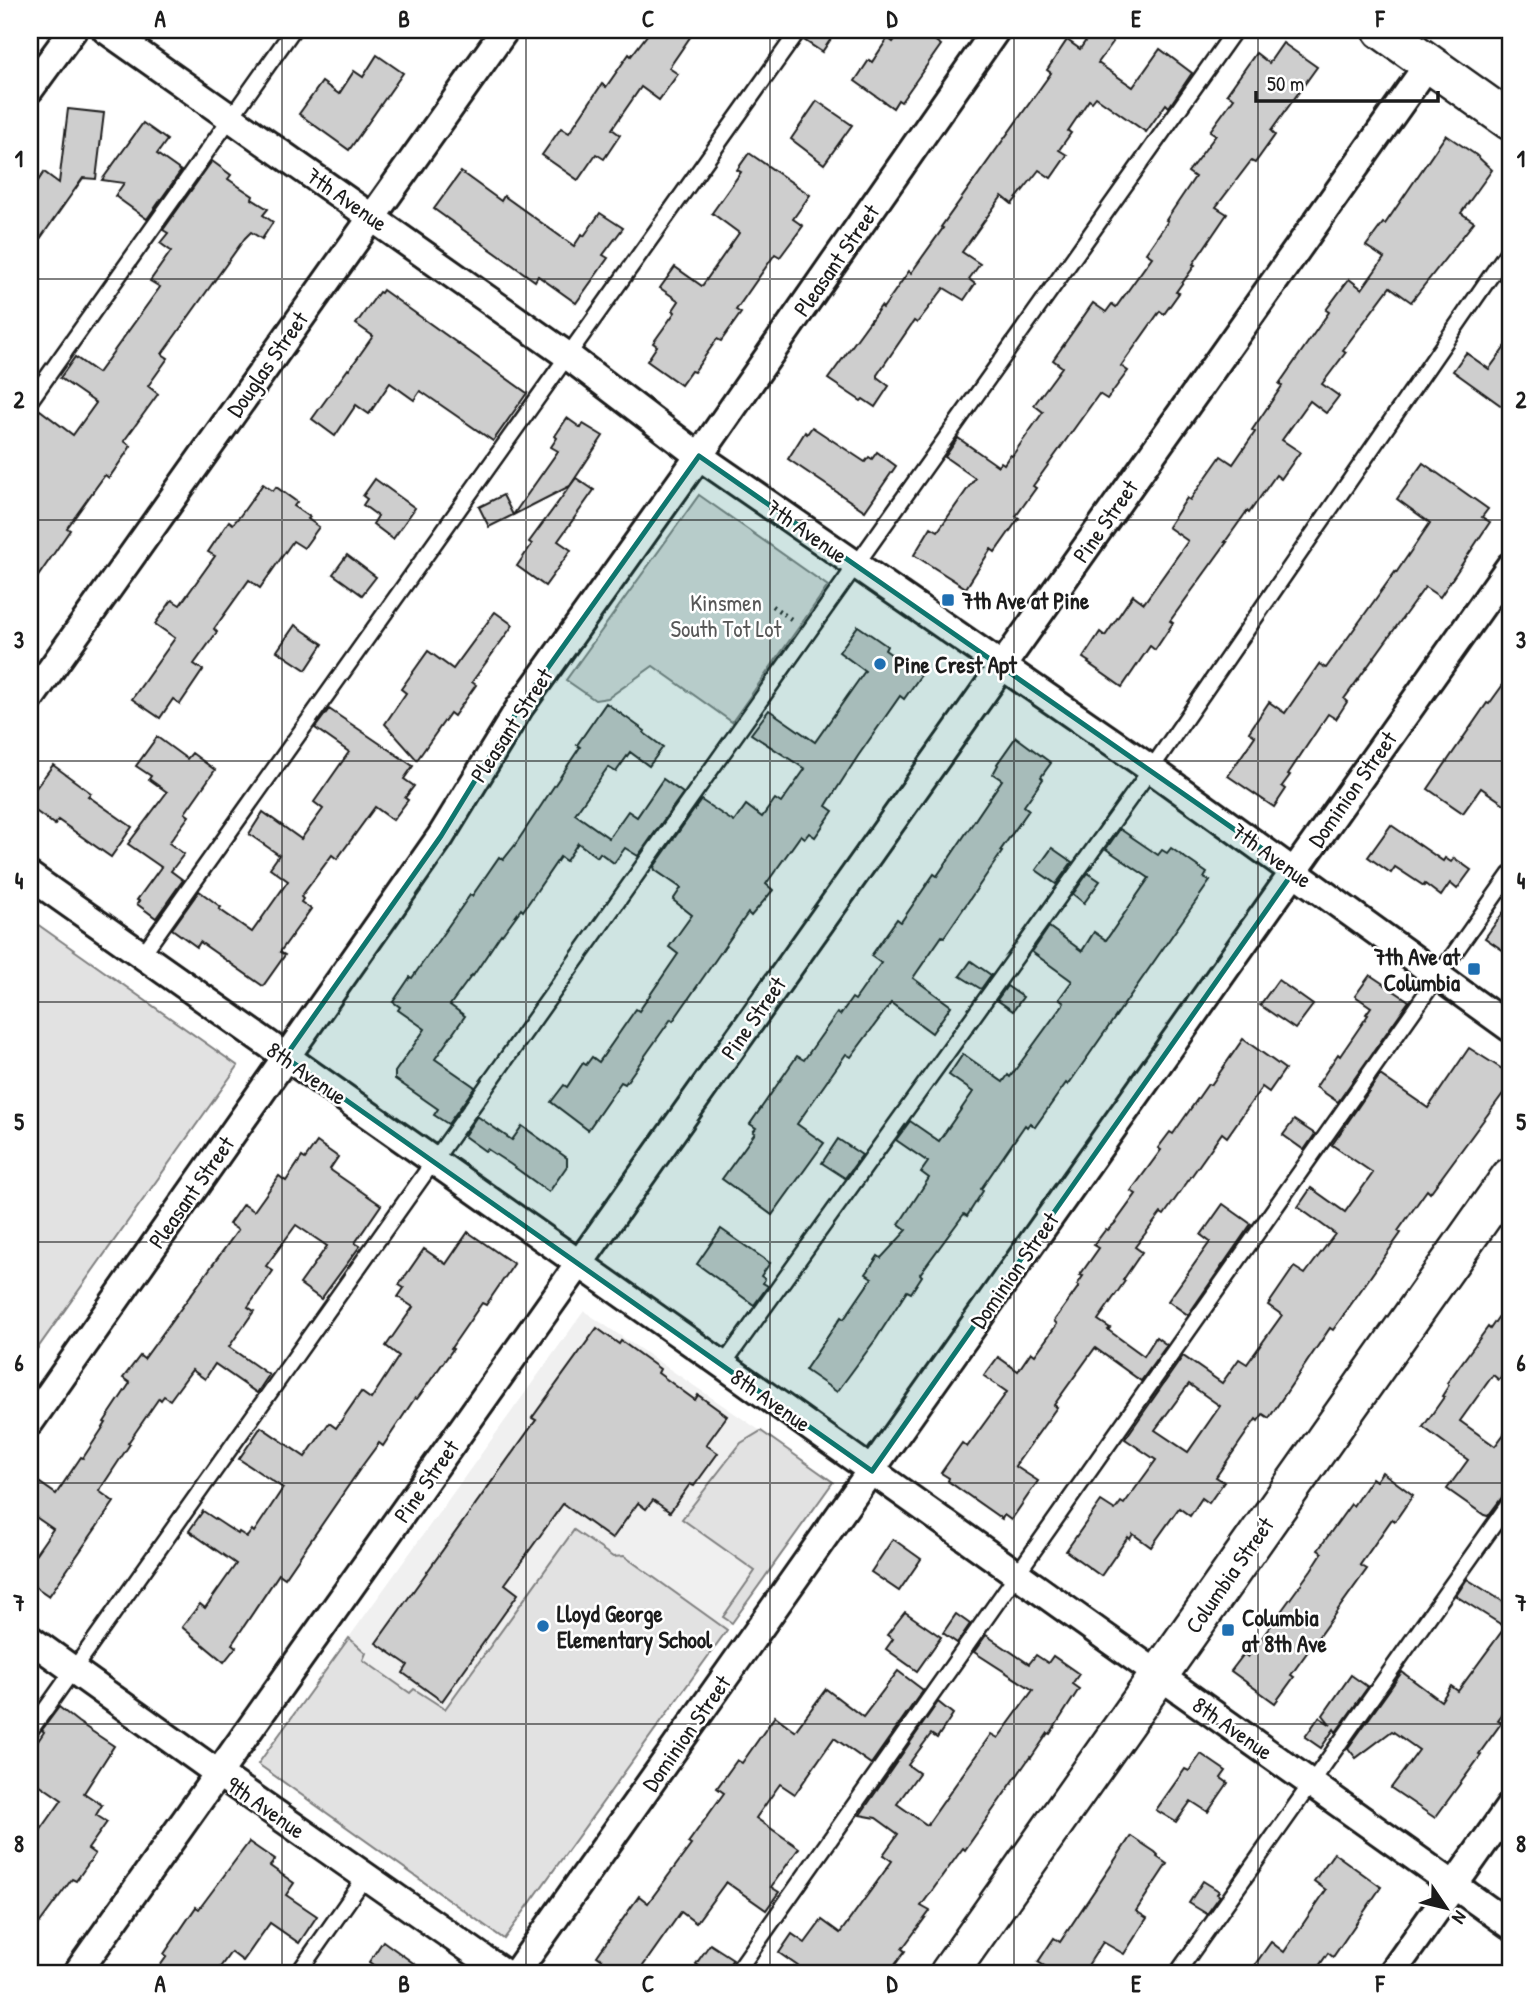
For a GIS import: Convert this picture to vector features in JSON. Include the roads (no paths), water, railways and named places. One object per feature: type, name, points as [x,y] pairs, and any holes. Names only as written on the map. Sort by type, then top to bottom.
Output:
[{"type":"main road","points":[[1382,30],[1510,121]]},
{"type":"main road","name":"Columbia Street","points":[[949,1973],[1510,1177]]},
{"type":"street","points":[[30,89],[73,30]]},
{"type":"street","name":"7th Avenue","points":[[106,30],[568,356],[699,456],[1151,769],[1510,1028]]},
{"type":"street","name":"Douglas Street","points":[[30,699],[505,30]]},
{"type":"street","name":"Pleasant Street","points":[[30,1422],[441,836],[520,707],[996,30]]},
{"type":"street","name":"Pine Street","points":[[78,1973],[1429,63]]},
{"type":"street","name":"Dominion Street","points":[[516,1973],[1510,565]]},
{"type":"street","name":"8th Avenue","points":[[30,876],[1510,1925]]},
{"type":"street","name":"9th Avenue","points":[[30,1639],[504,1973]]},
{"type":"street","points":[[1392,1973],[1510,1806]]},
{"type":"lane","points":[[30,401],[293,30]]},
{"type":"lane","points":[[142,956],[799,30]]},
{"type":"lane","points":[[30,1731],[1235,30]]},
{"type":"lane","points":[[723,1365],[1151,769],[1510,248]]},
{"type":"lane","points":[[736,1973],[1510,874]]},
{"type":"lane","points":[[1177,1973],[1510,1502]]},
{"type":"lane","points":[[298,1973],[366,1876]]},
{"type":"place","name":"7th Ave at Pine","points":[[948,600]]},
{"type":"place","name":"Pine Crest Apt","points":[[880,664]]},
{"type":"place","name":"7th Ave at Columbia","points":[[1474,969]]},
{"type":"place","name":"Lloyd George Elementary School","points":[[543,1626]]},
{"type":"place","name":"Columbia at 8th Ave","points":[[1228,1630]]},
{"type":"park label","name":"Kinsmen South Tot Lot","points":[[726,615]]}]
